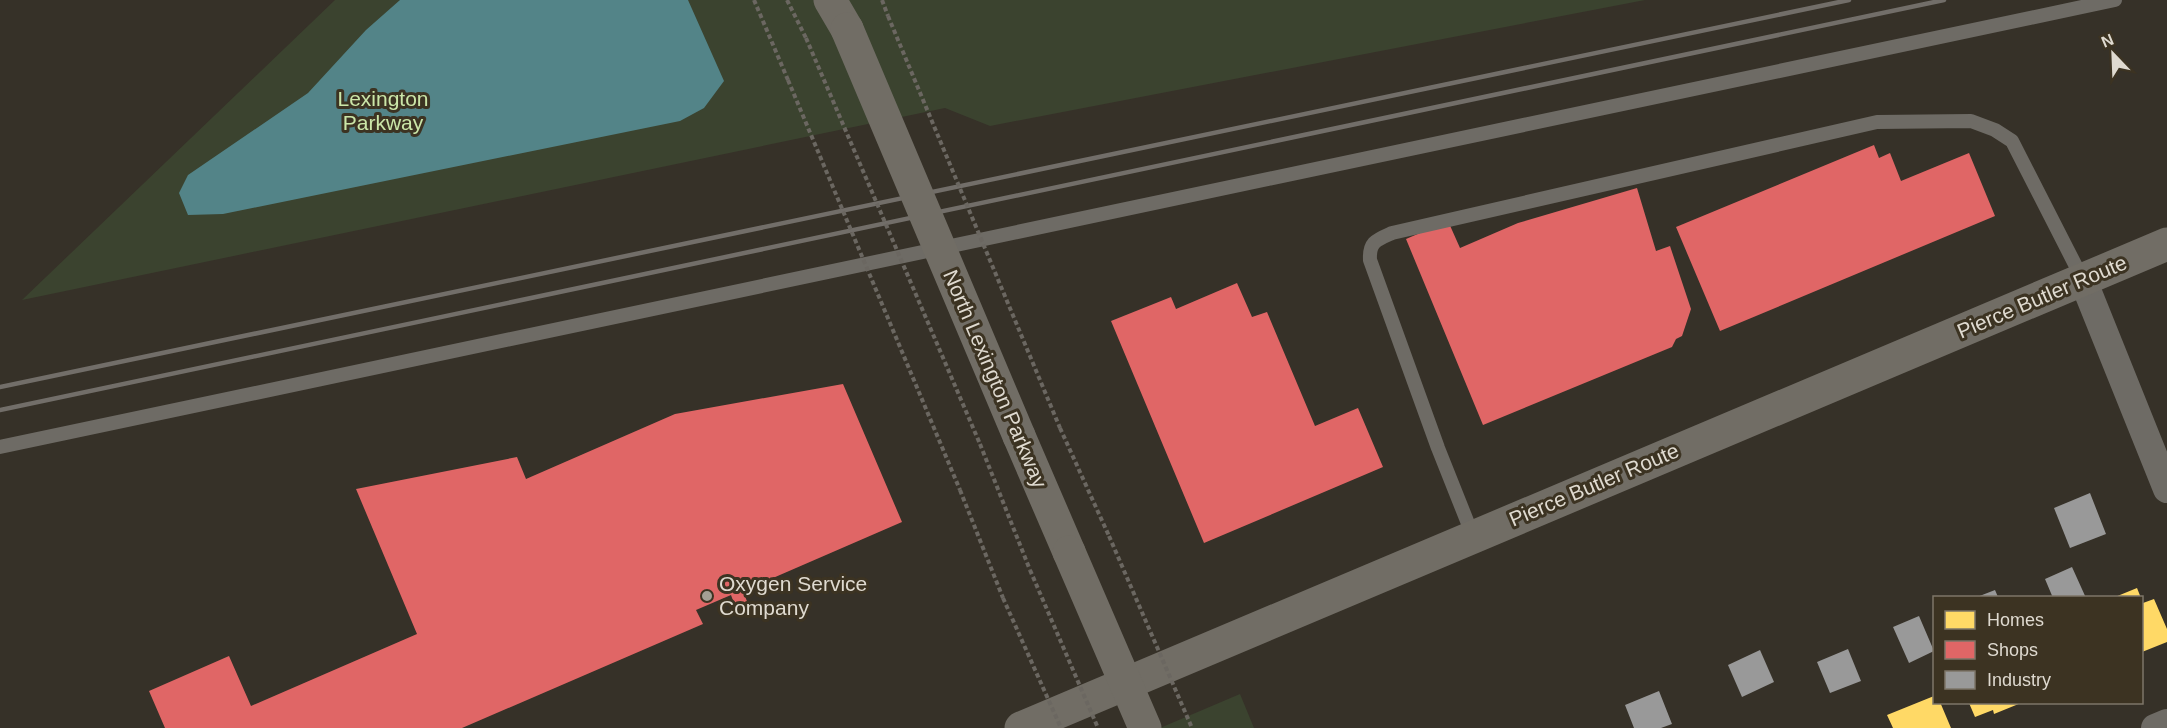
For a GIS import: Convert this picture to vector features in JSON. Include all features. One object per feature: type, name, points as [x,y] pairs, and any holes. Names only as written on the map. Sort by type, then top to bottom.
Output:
[{"type":"main road","name":"North Lexington Parkway","points":[[830,0],[844,15],[1019,436],[1145,728]]},
{"type":"main road","name":"Pierce Butler Route","points":[[1021,728],[2167,244]]},
{"type":"street","points":[[2083,280],[2161,460],[2167,489]]},
{"type":"street","points":[[2155,728],[2167,723]]},
{"type":"lane","points":[[0,447],[2115,0]]},
{"type":"lane","points":[[1473,536],[1438,448],[1370,260],[1370,250],[1376,240],[1392,233],[1877,122],[1971,122],[1995,130],[2012,141],[2083,280]]},
{"type":"path","points":[[754,0],[960,490],[1003,598],[1060,728]]},
{"type":"path","points":[[787,0],[806,38],[980,444],[1030,570],[1098,728]]},
{"type":"path","points":[[882,0],[1060,428],[1192,728]]},
{"type":"green space","name":"Lexington Parkway","points":[[335,0],[1645,0],[990,126],[945,108],[22,300]]},
{"type":"green space","points":[[1240,694],[1254,728],[1160,728]]},
{"type":"water","points":[[400,0],[688,0],[724,81],[704,108],[680,121],[223,214],[188,215],[179,193],[188,175],[308,93],[366,30]]},
{"type":"building: Homes","points":[[2137,588],[2140,596],[2117,596]]},
{"type":"building: Homes","points":[[2154,599],[2167,629],[2167,642],[2143,652],[2143,603]]},
{"type":"building: Homes","points":[[1933,696],[1933,704],[1941,704],[1951,728],[1893,728],[1887,715]]},
{"type":"building: Homes","points":[[1969,704],[2019,704],[1994,714],[1993,710],[1975,717]]},
{"type":"building: Shops","points":[[1874,145],[1879,158],[1890,153],[1901,181],[1969,153],[1995,216],[1720,331],[1676,227]]},
{"type":"building: Shops","points":[[1637,188],[1656,251],[1670,246],[1691,309],[1682,336],[1676,339],[1672,347],[1483,425],[1406,239],[1448,221],[1460,248],[1518,223]]},
{"type":"building: Shops","points":[[1237,283],[1252,317],[1267,312],[1315,426],[1358,408],[1383,467],[1204,543],[1111,321],[1171,297],[1176,309]]},
{"type":"building: Shops","points":[[843,384],[902,522],[743,591],[748,604],[736,609],[731,595],[696,610],[703,624],[462,728],[165,728],[149,691],[229,656],[251,706],[417,634],[356,489],[517,457],[526,479],[675,414]]},
{"type":"building: Industry","points":[[2090,493],[2106,534],[2070,548],[2054,508]]},
{"type":"building: Industry","points":[[2072,567],[2085,596],[2052,596],[2045,579]]},
{"type":"building: Industry","points":[[1995,590],[1998,596],[1980,596]]},
{"type":"building: Industry","points":[[1919,616],[1933,651],[1909,663],[1893,627]]},
{"type":"building: Industry","points":[[1848,649],[1861,681],[1830,693],[1817,662]]},
{"type":"building: Industry","points":[[1760,650],[1774,682],[1742,697],[1728,665]]},
{"type":"building: Industry","points":[[1659,691],[1672,724],[1661,728],[1634,728],[1625,705]]},
{"type":"railway","points":[[0,387],[1849,0]]},
{"type":"railway","points":[[0,410],[1944,0]]},
{"type":"place","name":"Oxygen Service Company","points":[[707,596]]}]
